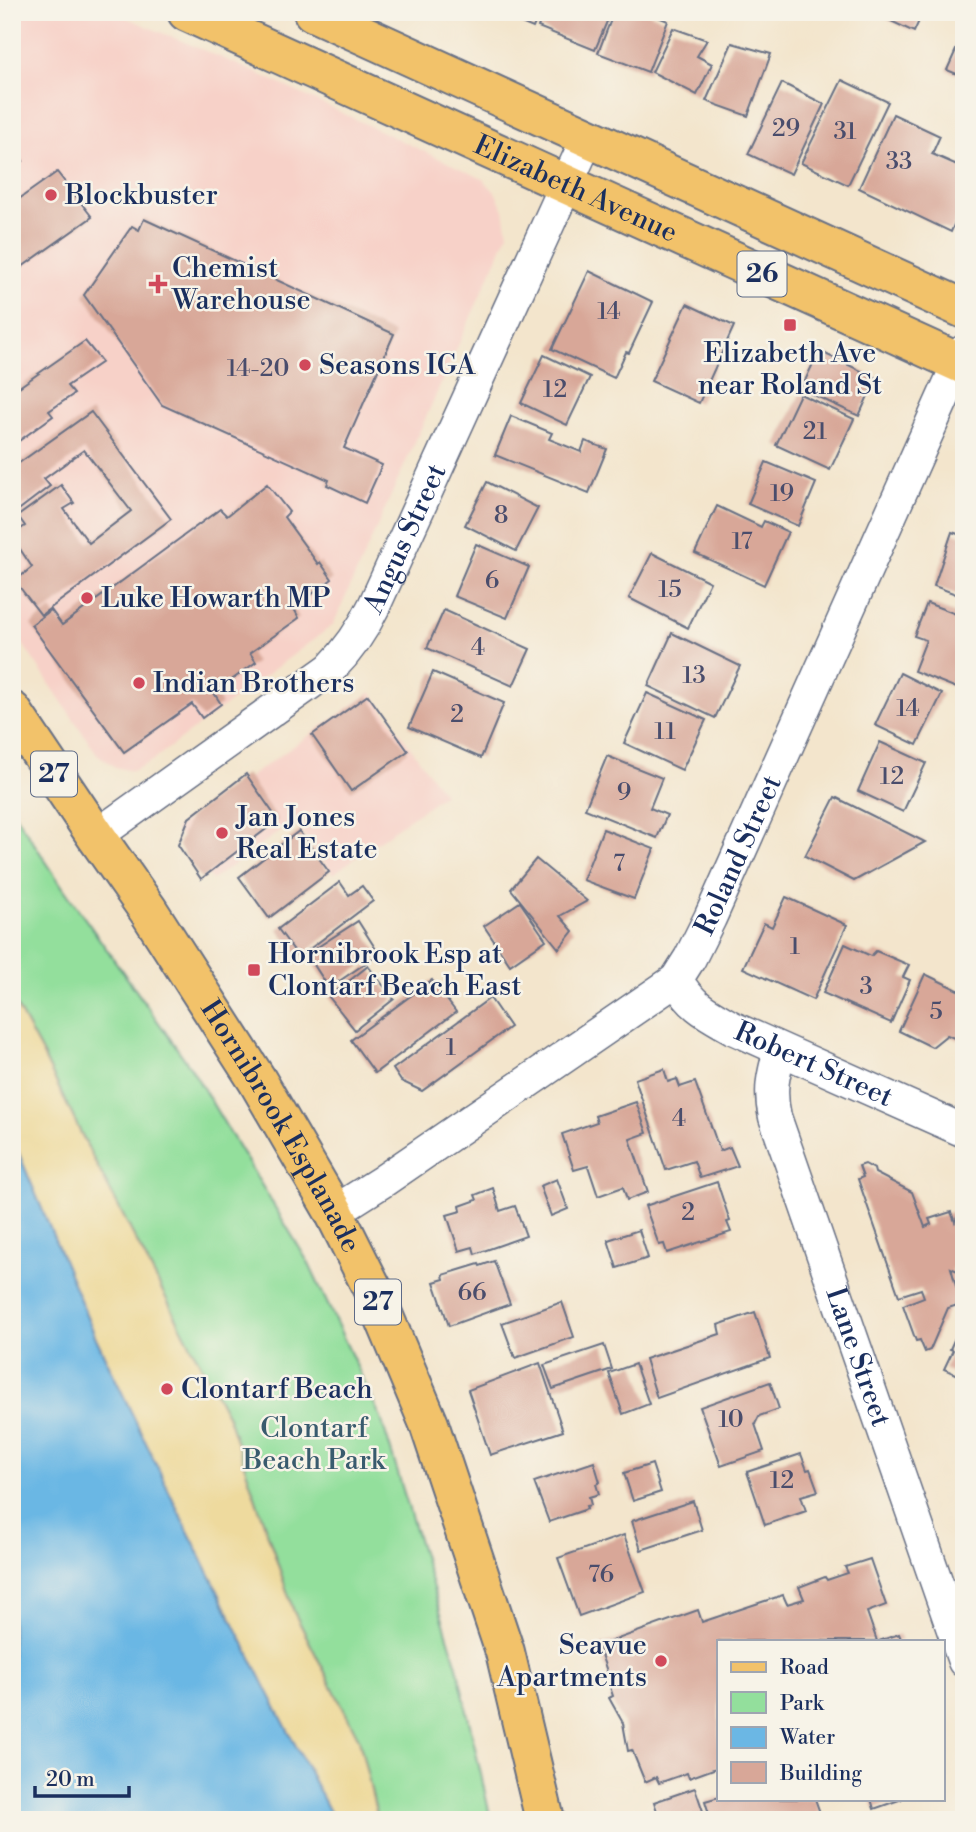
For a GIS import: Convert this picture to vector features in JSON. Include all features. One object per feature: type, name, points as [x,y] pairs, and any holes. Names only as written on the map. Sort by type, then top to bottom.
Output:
[{"type":"main road","name":"Elizabeth Avenue","points":[[187,12],[566,185],[962,360]]},
{"type":"main road","name":"Elizabeth Avenue","points":[[313,12],[964,309]]},
{"type":"main road","name":"Hornibrook Esplanade","points":[[12,711],[192,977],[257,1080],[334,1212],[372,1288],[429,1424],[505,1652],[545,1820]]},
{"type":"street","name":"Angus Street","points":[[96,836],[330,669],[348,651],[364,628],[587,139]]},
{"type":"street","name":"Roland Street","points":[[334,1212],[676,980],[710,918],[962,360]]},
{"type":"street","name":"Robert Street","points":[[676,980],[685,995],[703,1012],[733,1028],[964,1131]]},
{"type":"street","name":"Lane Street","points":[[780,1050],[771,1087],[775,1117],[964,1661]]},
{"type":"shaded area","points":[[12,12],[113,12],[248,69],[483,179],[495,192],[504,210],[508,234],[333,625],[150,762],[132,771],[115,767],[97,754],[12,628]]},
{"type":"shaded area","points":[[371,692],[444,794],[333,874],[294,821],[212,880],[175,829]]},
{"type":"green space","name":"Clontarf Beach Park","points":[[12,810],[64,889],[191,1068],[308,1262],[381,1418],[457,1666],[491,1820],[378,1820],[359,1739],[294,1612],[228,1417],[12,998]]},
{"type":"sand","name":"Clontarf Beach","points":[[12,998],[228,1417],[294,1612],[359,1739],[378,1820],[334,1820],[186,1527],[96,1338],[12,1141]]},
{"type":"water","points":[[12,1141],[96,1338],[186,1527],[334,1820],[12,1820]]},
{"type":"building","points":[[495,12],[540,12],[533,28]]},
{"type":"building","points":[[544,12],[611,12],[595,50],[538,27]]},
{"type":"building","points":[[614,12],[646,12],[668,21],[648,72],[598,53]]},
{"type":"building","points":[[872,12],[923,12],[914,32]]},
{"type":"building","points":[[673,28],[707,40],[697,56],[712,64],[697,95],[652,72]]},
{"type":"building","points":[[964,32],[964,77],[947,70]]},
{"type":"building","points":[[732,43],[771,54],[748,116],[706,101]]},
{"type":"building","points":[[842,80],[888,102],[848,185],[801,163]]},
{"type":"building","points":[[782,83],[824,104],[791,174],[748,154]]},
{"type":"building","points":[[893,114],[940,136],[932,154],[964,168],[964,201],[951,232],[859,188]]},
{"type":"building","points":[[12,146],[23,161],[12,169]]},
{"type":"building","points":[[57,172],[92,217],[12,274],[12,204]]},
{"type":"building","points":[[144,219],[394,334],[344,448],[382,465],[365,503],[327,485],[329,480],[162,405],[84,295],[132,226],[139,230]]},
{"type":"building","points":[[589,271],[653,302],[614,378],[552,349]]},
{"type":"building","points":[[687,304],[734,326],[699,403],[651,381]]},
{"type":"building","points":[[85,341],[102,362],[67,386],[74,394],[49,411],[53,416],[12,446],[12,392]]},
{"type":"building","points":[[819,351],[876,378],[859,416],[801,389]]},
{"type":"building","points":[[544,355],[590,377],[567,425],[521,403]]},
{"type":"building","points":[[800,394],[854,419],[830,470],[776,445]]},
{"type":"building","points":[[91,412],[171,519],[41,615],[15,581],[32,567],[12,537],[25,526],[18,516],[61,485],[74,503],[64,509],[89,543],[131,511],[84,450],[44,479],[50,486],[12,515],[12,468]]},
{"type":"building","points":[[511,416],[552,433],[549,439],[581,452],[585,441],[607,449],[589,493],[495,455]]},
{"type":"building","points":[[766,462],[816,483],[798,526],[748,504]]},
{"type":"building","points":[[487,482],[538,508],[516,551],[465,525]]},
{"type":"building","points":[[267,484],[289,512],[284,517],[332,579],[307,598],[306,596],[292,605],[299,618],[250,653],[256,662],[214,693],[221,704],[202,718],[192,704],[124,752],[31,625],[51,610],[62,625],[220,509],[227,516]]},
{"type":"building","points":[[717,506],[761,527],[764,521],[788,532],[764,585],[695,553]]},
{"type":"building","points":[[952,532],[964,536],[964,597],[934,586]]},
{"type":"building","points":[[476,544],[529,567],[507,618],[454,596]]},
{"type":"building","points":[[652,553],[710,582],[688,628],[629,598]]},
{"type":"building","points":[[927,603],[964,617],[964,691],[914,671],[926,640],[914,636]]},
{"type":"building","points":[[444,610],[530,649],[513,686],[427,648]]},
{"type":"building","points":[[672,633],[740,666],[715,718],[648,686]]},
{"type":"building","points":[[433,672],[504,703],[481,758],[409,727]]},
{"type":"building","points":[[900,673],[942,694],[917,745],[875,725]]},
{"type":"building","points":[[647,693],[706,720],[682,770],[624,743]]},
{"type":"building","points":[[368,695],[408,751],[351,791],[312,735]]},
{"type":"building","points":[[880,742],[926,763],[903,812],[858,791]]},
{"type":"building","points":[[607,756],[662,778],[650,808],[667,815],[657,838],[585,809]]},
{"type":"building","name":"Jan Jones Real Estate","points":[[246,774],[278,820],[201,879],[178,845],[189,818]]},
{"type":"building","points":[[835,797],[925,842],[854,881],[805,856]]},
{"type":"building","points":[[603,829],[654,849],[634,899],[583,880]]},
{"type":"building","points":[[299,831],[329,872],[269,918],[239,877]]},
{"type":"building","points":[[536,859],[587,901],[560,916],[573,931],[559,949],[511,889]]},
{"type":"building","points":[[340,882],[349,895],[362,886],[373,901],[299,957],[278,929]]},
{"type":"building","points":[[786,897],[847,925],[813,1000],[743,968],[764,923],[772,927]]},
{"type":"building","points":[[520,902],[546,940],[510,965],[484,926]]},
{"type":"building","points":[[358,921],[379,954],[329,988],[307,954]]},
{"type":"building","points":[[845,944],[871,956],[876,951],[909,965],[903,977],[910,980],[891,1023],[823,993]]},
{"type":"building","points":[[368,966],[394,999],[355,1030],[329,997]]},
{"type":"building","points":[[925,974],[964,993],[964,1031],[959,1040],[947,1035],[932,1047],[899,1031]]},
{"type":"building","points":[[432,980],[456,1012],[375,1073],[351,1040]]},
{"type":"building","points":[[490,998],[510,1027],[422,1091],[401,1081],[393,1069]]},
{"type":"building","points":[[664,1069],[668,1082],[677,1079],[680,1087],[695,1082],[720,1151],[730,1147],[738,1166],[700,1178],[694,1161],[666,1170],[635,1079]]},
{"type":"building","points":[[636,1102],[647,1133],[630,1139],[648,1192],[627,1200],[623,1187],[598,1196],[588,1166],[574,1170],[562,1134],[597,1122],[595,1116]]},
{"type":"building","points":[[865,1164],[874,1169],[875,1173],[912,1192],[925,1227],[931,1224],[929,1219],[951,1212],[955,1222],[959,1213],[964,1215],[964,1274],[951,1268],[961,1304],[948,1308],[930,1350],[925,1352],[920,1340],[916,1341],[903,1305],[924,1297],[921,1289],[899,1296],[858,1179],[863,1177],[859,1166]]},
{"type":"building","points":[[557,1179],[568,1209],[551,1216],[540,1186]]},
{"type":"building","points":[[717,1182],[731,1232],[667,1253],[664,1244],[659,1245],[645,1206]]},
{"type":"building","points":[[493,1188],[500,1211],[515,1206],[526,1236],[475,1254],[473,1247],[459,1251],[447,1215],[461,1211],[460,1206],[477,1200],[475,1195]]},
{"type":"building","points":[[639,1230],[648,1258],[617,1268],[608,1240]]},
{"type":"building","points":[[494,1261],[510,1304],[449,1326],[434,1282],[444,1279],[443,1275]]},
{"type":"building","points":[[562,1302],[574,1337],[515,1358],[502,1323]]},
{"type":"building","points":[[755,1312],[770,1358],[657,1398],[645,1359],[720,1334],[718,1325]]},
{"type":"building","points":[[964,1318],[964,1378],[944,1369]]},
{"type":"building","points":[[604,1345],[612,1369],[553,1389],[544,1365]]},
{"type":"building","points":[[540,1363],[563,1431],[490,1455],[468,1390]]},
{"type":"building","points":[[635,1364],[649,1404],[623,1414],[609,1373]]},
{"type":"building","points":[[770,1382],[779,1409],[759,1416],[755,1424],[764,1451],[721,1466],[700,1407]]},
{"type":"building","points":[[801,1454],[818,1491],[801,1496],[806,1511],[765,1525],[747,1472]]},
{"type":"building","points":[[594,1462],[600,1482],[596,1484],[599,1494],[589,1497],[591,1505],[586,1506],[587,1509],[549,1522],[534,1482]]},
{"type":"building","points":[[652,1464],[661,1492],[633,1501],[624,1473]]},
{"type":"building","points":[[693,1501],[702,1530],[641,1550],[632,1521]]},
{"type":"building","points":[[624,1535],[645,1592],[579,1616],[558,1558]]},
{"type":"building","name":"Seavue Apartments","points":[[870,1559],[886,1605],[867,1612],[877,1640],[717,1640],[717,1768],[689,1778],[687,1773],[659,1783],[656,1777],[645,1782],[632,1750],[628,1751],[623,1723],[609,1698],[613,1696],[607,1678],[609,1677],[598,1646],[698,1610],[702,1622],[783,1595],[787,1604],[804,1599],[799,1587],[825,1577],[827,1580],[848,1573],[845,1567]]},
{"type":"building","points":[[899,1634],[902,1640],[882,1640]]},
{"type":"building","points":[[695,1788],[705,1817],[697,1820],[660,1820],[654,1802]]},
{"type":"building","points":[[717,1798],[717,1800],[815,1800],[820,1813],[800,1820],[711,1820],[705,1801]]},
{"type":"building","points":[[871,1800],[899,1800],[874,1809]]},
{"type":"place","name":"Blockbuster","points":[[51,195]]},
{"type":"place","name":"Chemist Warehouse","points":[[158,284]]},
{"type":"place","name":"Elizabeth Ave near Roland St","points":[[790,325]]},
{"type":"place","name":"Seasons IGA","points":[[305,365]]},
{"type":"place","name":"Luke Howarth MP","points":[[87,598]]},
{"type":"place","name":"Indian Brothers","points":[[139,683]]},
{"type":"place","name":"Jan Jones Real Estate","points":[[222,833]]},
{"type":"place","name":"Hornibrook Esp at Clontarf Beach East","points":[[254,970]]},
{"type":"place","name":"Clontarf Beach","points":[[167,1389]]},
{"type":"place","name":"Seavue Apartments","points":[[661,1661]]}]
